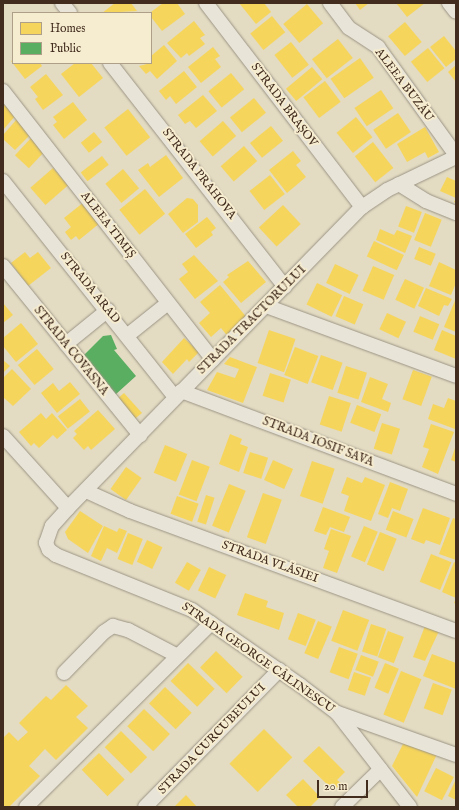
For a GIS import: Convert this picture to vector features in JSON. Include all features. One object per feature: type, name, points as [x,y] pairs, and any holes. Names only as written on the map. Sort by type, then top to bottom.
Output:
[{"type":"street","points":[[62,3],[69,12]]},
{"type":"street","name":"STRADA BRAȘOV","points":[[206,3],[362,207]]},
{"type":"street","name":"ALEEA BUZĂU","points":[[330,3],[349,28],[378,47],[456,156]]},
{"type":"street","points":[[449,3],[456,12]]},
{"type":"street","name":"STRADA PRAHOVA","points":[[111,64],[285,287]]},
{"type":"street","name":"ALEEA TIMIȘ","points":[[3,91],[213,360]]},
{"type":"street","name":"STRADA TRACTORULUI","points":[[68,508],[362,207],[399,184],[456,156]]},
{"type":"street","name":"STRADA ARAD","points":[[3,181],[178,394]]},
{"type":"street","points":[[399,184],[426,201],[456,213]]},
{"type":"street","name":"STRADA COVASNA","points":[[3,266],[140,435]]},
{"type":"street","points":[[128,335],[168,302]]},
{"type":"street","points":[[266,306],[456,376]]},
{"type":"street","points":[[66,344],[108,310]]},
{"type":"street","name":"STRADA IOSIF SAVA","points":[[178,394],[456,494]]},
{"type":"street","points":[[3,436],[68,508]]},
{"type":"street","name":"STRADA VLĂSIEI","points":[[86,491],[130,511],[456,631]]},
{"type":"street","name":"STRADA GEORGE CĂLINESCU","points":[[68,508],[47,534],[46,543],[49,550],[69,561],[179,603],[279,670],[338,713],[410,807]]},
{"type":"street","points":[[26,807],[211,623]]},
{"type":"street","points":[[64,673],[104,632],[113,626],[128,630],[178,656]]},
{"type":"street","name":"STRADA CURCUBEULUI","points":[[145,807],[279,670]]},
{"type":"street","points":[[338,713],[456,755]]},
{"type":"street","points":[[342,807],[381,769]]},
{"type":"building: Homes","points":[[115,3],[131,3],[137,11],[120,12],[103,12]]},
{"type":"building: Homes","points":[[163,3],[177,3],[185,14],[162,31],[152,18],[151,12]]},
{"type":"building: Homes","points":[[239,3],[264,3],[271,12],[256,24]]},
{"type":"building: Homes","points":[[355,3],[369,3],[360,10]]},
{"type":"building: Homes","points":[[396,3],[425,3],[407,17]]},
{"type":"building: Homes","points":[[307,4],[323,23],[299,43],[283,24]]},
{"type":"building: Homes","points":[[272,16],[285,32],[263,50],[250,34]]},
{"type":"building: Homes","points":[[194,21],[205,35],[200,38],[205,44],[189,56],[187,53],[181,58],[167,43]]},
{"type":"building: Homes","points":[[405,22],[422,42],[405,56],[388,36]]},
{"type":"building: Homes","points":[[444,36],[456,51],[456,59],[446,67],[430,47]]},
{"type":"building: Homes","points":[[338,39],[353,58],[327,78],[312,59]]},
{"type":"building: Homes","points":[[291,42],[309,65],[292,78],[274,55]]},
{"type":"building: Homes","points":[[164,45],[177,61],[157,79],[150,71],[146,74],[139,66],[152,64],[152,55]]},
{"type":"building: Homes","points":[[213,47],[220,56],[215,59],[221,67],[201,83],[188,67]]},
{"type":"building: Homes","points":[[428,48],[444,68],[427,82],[411,62]]},
{"type":"building: Homes","points":[[360,58],[374,78],[344,98],[331,79]]},
{"type":"building: Homes","points":[[13,64],[41,64],[42,66],[25,79]]},
{"type":"building: Homes","points":[[74,64],[92,64],[103,78],[79,97],[61,74]]},
{"type":"building: Homes","points":[[456,65],[456,82],[448,72]]},
{"type":"building: Homes","points":[[312,67],[322,79],[296,101],[286,89]]},
{"type":"building: Homes","points":[[184,71],[197,87],[176,104],[170,96],[166,100],[159,91]]},
{"type":"building: Homes","points":[[231,73],[244,89],[222,108],[208,91]]},
{"type":"building: Homes","points":[[46,74],[63,95],[43,110],[35,99],[38,97],[30,87]]},
{"type":"building: Homes","points":[[325,81],[341,102],[319,118],[303,97]]},
{"type":"building: Homes","points":[[381,90],[393,108],[367,126],[354,108]]},
{"type":"building: Homes","points":[[203,95],[217,111],[196,128],[190,121],[185,124],[178,115]]},
{"type":"building: Homes","points":[[254,98],[266,113],[242,132],[230,118]]},
{"type":"building: Homes","points":[[73,102],[87,120],[64,139],[53,125],[57,122],[53,117]]},
{"type":"building: Homes","points":[[3,104],[16,115],[3,130]]},
{"type":"building: Homes","points":[[128,109],[150,137],[127,156],[104,127]]},
{"type":"building: Homes","points":[[398,113],[411,132],[386,149],[373,130]]},
{"type":"building: Homes","points":[[356,117],[372,137],[353,153],[337,133]]},
{"type":"building: Homes","points":[[17,119],[32,133],[15,150],[3,139],[3,135]]},
{"type":"building: Homes","points":[[223,121],[236,136],[213,156],[200,141]]},
{"type":"building: Homes","points":[[271,126],[283,141],[262,158],[250,143]]},
{"type":"building: Homes","points":[[425,127],[439,152],[428,158],[425,152],[407,162],[397,144]]},
{"type":"building: Homes","points":[[94,132],[102,142],[89,153],[81,143]]},
{"type":"building: Homes","points":[[32,137],[46,150],[29,168],[15,155]]},
{"type":"building: Homes","points":[[373,142],[393,168],[375,182],[355,156]]},
{"type":"building: Homes","points":[[244,146],[257,161],[234,181],[221,166]]},
{"type":"building: Homes","points":[[293,151],[301,161],[296,165],[306,177],[287,193],[269,170]]},
{"type":"building: Homes","points":[[166,155],[183,178],[159,197],[138,170],[148,163],[150,167]]},
{"type":"building: Homes","points":[[102,156],[109,165],[87,181],[81,173]]},
{"type":"building: Homes","points":[[53,168],[68,185],[45,205],[30,188]]},
{"type":"building: Homes","points":[[123,169],[139,188],[121,203],[105,184]]},
{"type":"building: Homes","points":[[270,175],[285,194],[264,210],[250,191]]},
{"type":"building: Homes","points":[[447,177],[456,181],[456,198],[440,191]]},
{"type":"building: Homes","points":[[145,189],[165,214],[139,235],[119,210]]},
{"type":"building: Homes","points":[[187,198],[193,199],[198,205],[198,222],[183,233],[168,214]]},
{"type":"building: Homes","points":[[84,202],[100,223],[79,240],[76,236],[71,240],[65,232],[71,227],[64,218]]},
{"type":"building: Homes","points":[[283,205],[301,224],[277,247],[259,228]]},
{"type":"building: Homes","points":[[406,206],[422,212],[414,233],[398,227]]},
{"type":"building: Homes","points":[[425,213],[442,220],[431,247],[414,240]]},
{"type":"building: Homes","points":[[207,217],[216,228],[211,232],[213,235],[196,248],[185,234]]},
{"type":"building: Homes","points":[[380,229],[394,235],[397,230],[412,236],[405,253],[376,240]]},
{"type":"building: Homes","points":[[374,241],[404,255],[397,270],[367,256]]},
{"type":"building: Homes","points":[[419,247],[436,254],[431,266],[414,259]]},
{"type":"building: Homes","points":[[25,252],[30,258],[38,252],[51,268],[28,286],[11,263]]},
{"type":"building: Homes","points":[[194,255],[218,281],[195,299],[179,279],[188,272],[182,264]]},
{"type":"building: Homes","points":[[248,261],[266,282],[241,303],[223,282],[229,277],[227,275]]},
{"type":"building: Homes","points":[[439,262],[456,270],[456,283],[451,295],[429,286]]},
{"type":"building: Homes","points":[[335,264],[359,275],[350,294],[326,283]]},
{"type":"building: Homes","points":[[373,266],[394,275],[384,300],[362,291]]},
{"type":"building: Homes","points":[[405,279],[424,288],[414,309],[395,300]]},
{"type":"building: Homes","points":[[317,283],[342,295],[332,317],[306,305]]},
{"type":"building: Homes","points":[[220,285],[248,319],[229,338],[221,328],[211,337],[199,323],[210,313],[200,302]]},
{"type":"building: Homes","points":[[426,288],[452,299],[448,306],[444,305],[439,316],[418,306]]},
{"type":"building: Homes","points":[[344,296],[363,304],[355,324],[335,316]]},
{"type":"building: Homes","points":[[456,298],[456,332],[444,327]]},
{"type":"building: Homes","points":[[3,303],[13,315],[3,323]]},
{"type":"building: Homes","points":[[387,313],[406,322],[398,338],[379,329]]},
{"type":"building: Homes","points":[[420,316],[439,324],[433,340],[413,332]]},
{"type":"building: Homes","points":[[21,323],[38,344],[16,362],[3,346],[3,338]]},
{"type":"building: Homes","points":[[269,330],[295,339],[284,372],[258,363]]},
{"type":"building: Homes","points":[[442,330],[456,336],[456,359],[434,350]]},
{"type":"building: Homes","points":[[184,338],[199,352],[189,362],[187,359],[173,374],[162,362]]},
{"type":"building: Homes","points":[[295,347],[318,356],[308,384],[284,375]]},
{"type":"building: Homes","points":[[37,349],[54,369],[35,385],[18,365]]},
{"type":"building: Homes","points":[[321,355],[343,363],[333,390],[311,382]]},
{"type":"building: Homes","points":[[230,357],[257,367],[243,403],[207,390],[217,372],[235,378],[239,369],[224,364]]},
{"type":"building: Homes","points":[[3,360],[10,366],[3,373]]},
{"type":"building: Homes","points":[[346,366],[367,373],[358,399],[337,393]]},
{"type":"building: Homes","points":[[12,369],[31,389],[13,406],[3,397],[3,378]]},
{"type":"building: Homes","points":[[413,370],[432,377],[421,406],[402,399]]},
{"type":"building: Homes","points":[[270,373],[291,380],[284,403],[263,396]]},
{"type":"building: Homes","points":[[370,377],[388,384],[382,399],[391,403],[388,412],[361,402]]},
{"type":"building: Homes","points":[[70,382],[80,394],[57,413],[41,393],[53,383],[59,391]]},
{"type":"building: Homes","points":[[124,393],[142,413],[132,421],[116,400]]},
{"type":"building: Homes","points":[[329,396],[351,403],[342,432],[320,425]]},
{"type":"building: Homes","points":[[448,398],[456,401],[455,429],[428,419],[433,404],[444,408]]},
{"type":"building: Homes","points":[[80,399],[90,412],[68,429],[58,416]]},
{"type":"building: Homes","points":[[357,405],[381,414],[374,432],[350,423]]},
{"type":"building: Homes","points":[[98,410],[115,429],[91,450],[88,446],[84,450],[73,438],[77,434],[74,431]]},
{"type":"building: Homes","points":[[41,413],[46,419],[52,413],[67,430],[57,439],[53,435],[39,448],[34,443],[31,446],[19,432]]},
{"type":"building: Homes","points":[[382,423],[400,429],[392,455],[374,449]]},
{"type":"building: Homes","points":[[431,424],[454,432],[438,474],[422,467],[429,449],[423,447]]},
{"type":"building: Homes","points":[[230,434],[242,439],[240,444],[248,447],[239,472],[219,464]]},
{"type":"building: Homes","points":[[165,445],[187,454],[176,482],[154,473]]},
{"type":"building: Homes","points":[[456,445],[456,462],[451,460]]},
{"type":"building: Homes","points":[[250,452],[268,458],[261,479],[243,473]]},
{"type":"building: Homes","points":[[192,460],[210,467],[196,501],[179,495]]},
{"type":"building: Homes","points":[[273,460],[293,469],[284,489],[264,480]]},
{"type":"building: Homes","points":[[312,461],[335,469],[323,504],[300,496]]},
{"type":"building: Homes","points":[[126,467],[142,478],[126,500],[111,489]]},
{"type":"building: Homes","points":[[347,477],[362,483],[365,477],[385,485],[371,521],[344,511],[349,496],[341,493]]},
{"type":"building: Homes","points":[[390,482],[408,489],[400,511],[392,508],[388,518],[378,514]]},
{"type":"building: Homes","points":[[229,484],[246,491],[229,532],[212,526]]},
{"type":"building: Homes","points":[[263,493],[282,500],[266,544],[247,537]]},
{"type":"building: Homes","points":[[206,495],[215,498],[206,524],[197,522]]},
{"type":"building: Homes","points":[[177,496],[199,504],[192,522],[171,514]]},
{"type":"building: Homes","points":[[323,507],[350,517],[344,532],[330,527],[326,535],[314,531]]},
{"type":"building: Homes","points":[[423,508],[450,518],[440,545],[426,540],[424,544],[411,539]]},
{"type":"building: Homes","points":[[80,511],[103,526],[88,553],[68,539],[65,532]]},
{"type":"building: Homes","points":[[393,511],[414,519],[406,538],[386,530]]},
{"type":"building: Homes","points":[[453,518],[456,519],[456,560],[439,554]]},
{"type":"building: Homes","points":[[104,526],[117,532],[119,528],[127,531],[117,553],[107,548],[101,561],[91,556]]},
{"type":"building: Homes","points":[[364,526],[378,532],[365,562],[351,556]]},
{"type":"building: Homes","points":[[331,529],[351,536],[337,573],[323,568],[329,551],[324,549]]},
{"type":"building: Homes","points":[[380,532],[397,539],[384,571],[367,564]]},
{"type":"building: Homes","points":[[128,533],[143,539],[132,565],[118,559]]},
{"type":"building: Homes","points":[[147,540],[162,547],[152,569],[137,562]]},
{"type":"building: Homes","points":[[431,554],[451,562],[440,590],[420,582]]},
{"type":"building: Homes","points":[[187,562],[201,570],[189,591],[175,583]]},
{"type":"building: Homes","points":[[454,562],[456,563],[456,598],[442,592]]},
{"type":"building: Homes","points":[[209,567],[226,575],[215,599],[198,591]]},
{"type":"building: Homes","points":[[245,593],[268,601],[266,607],[284,613],[279,630],[237,615]]},
{"type":"building: Homes","points":[[343,610],[369,620],[357,651],[331,641]]},
{"type":"building: Homes","points":[[298,613],[316,620],[306,646],[288,639]]},
{"type":"building: Homes","points":[[318,621],[332,627],[318,659],[304,653]]},
{"type":"building: Homes","points":[[371,624],[386,629],[377,657],[362,652]]},
{"type":"building: Homes","points":[[425,626],[439,631],[425,661],[413,657]]},
{"type":"building: Homes","points":[[388,631],[404,637],[394,663],[378,657]]},
{"type":"building: Homes","points":[[339,647],[358,654],[349,679],[330,672]]},
{"type":"building: Homes","points":[[216,651],[243,677],[227,693],[200,668]]},
{"type":"building: Homes","points":[[432,654],[456,663],[456,689],[423,676]]},
{"type":"building: Homes","points":[[361,655],[379,662],[373,677],[355,670]]},
{"type":"building: Homes","points":[[188,663],[215,689],[197,707],[171,681]]},
{"type":"building: Homes","points":[[385,663],[399,669],[388,694],[374,688]]},
{"type":"building: Homes","points":[[401,671],[421,679],[404,723],[383,715]]},
{"type":"building: Homes","points":[[354,672],[371,678],[365,696],[348,690]]},
{"type":"building: Homes","points":[[433,683],[452,690],[443,715],[424,708]]},
{"type":"building: Homes","points":[[66,685],[88,706],[76,717],[88,728],[56,760],[45,749],[29,766],[40,776],[9,807],[3,807],[3,738],[9,732],[18,741],[28,732],[19,723],[46,696],[51,700]]},
{"type":"building: Homes","points":[[165,687],[192,713],[176,729],[149,704]]},
{"type":"building: Homes","points":[[144,709],[170,734],[153,751],[127,726]]},
{"type":"building: Homes","points":[[264,729],[292,757],[258,792],[229,764]]},
{"type":"building: Homes","points":[[121,731],[147,757],[131,773],[105,747]]},
{"type":"building: Homes","points":[[404,742],[437,754],[417,797],[392,766]]},
{"type":"building: Homes","points":[[319,746],[345,772],[337,780],[341,783],[334,791],[303,761]]},
{"type":"building: Homes","points":[[99,753],[125,780],[107,796],[82,770]]},
{"type":"building: Homes","points":[[436,768],[454,777],[442,800],[424,791]]},
{"type":"building: Homes","points":[[303,779],[320,797],[310,807],[298,807],[286,795]]},
{"type":"building: Homes","points":[[456,779],[456,800],[448,796]]},
{"type":"building: Homes","points":[[186,795],[197,807],[174,807]]},
{"type":"building: Public","points":[[111,335],[117,349],[114,350],[136,376],[115,395],[81,358],[103,336]]}]
